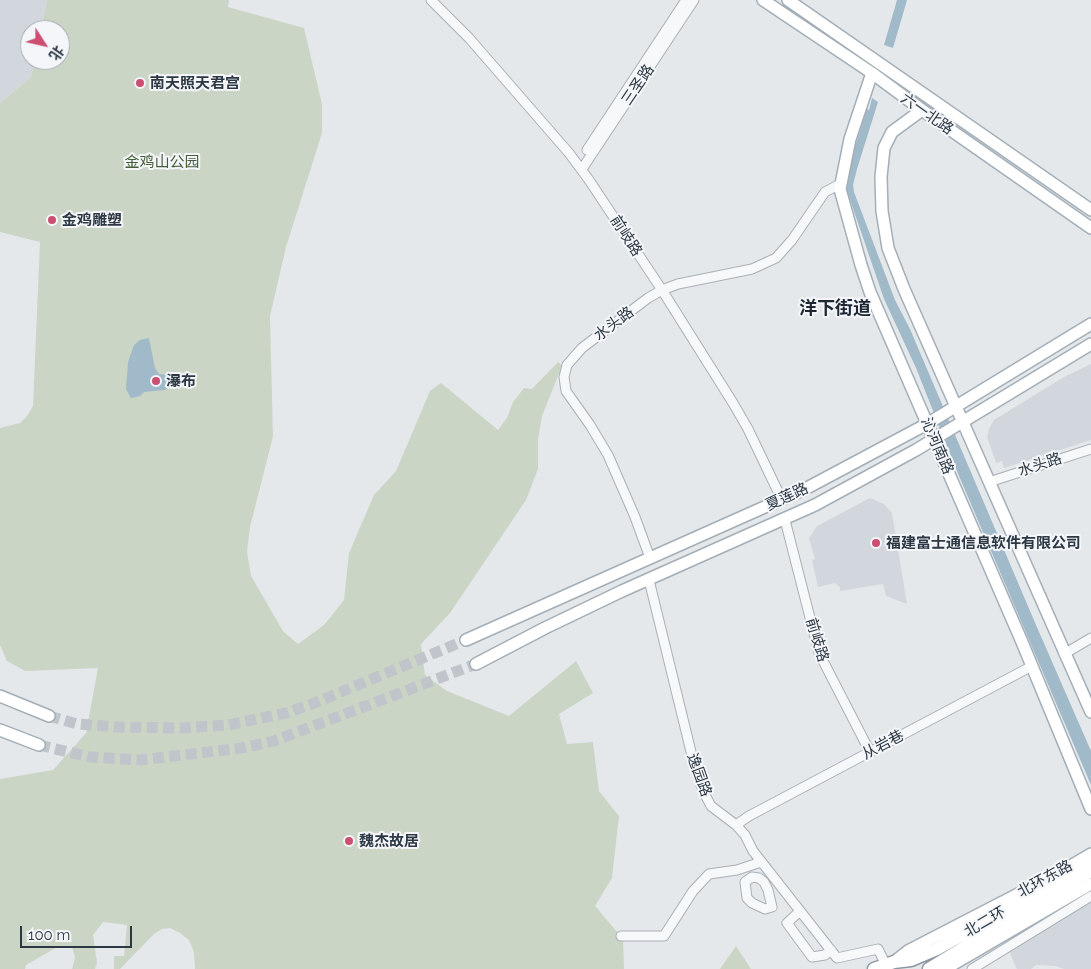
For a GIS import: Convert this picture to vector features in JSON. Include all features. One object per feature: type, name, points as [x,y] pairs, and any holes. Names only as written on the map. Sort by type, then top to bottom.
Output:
[{"type":"highway","name":"北二环","points":[[929,969],[961,943],[1091,862]]},
{"type":"highway","name":"北二环","points":[[885,965],[910,960],[937,949],[961,943],[1091,872]]},
{"type":"main road","name":"六一北路","points":[[763,0],[872,73],[1091,228]]},
{"type":"main road","name":"六一北路","points":[[788,0],[1091,210]]},
{"type":"main road","name":"沁河南路","points":[[872,73],[850,139],[840,184],[840,193],[865,279],[1032,666],[1091,810]]},
{"type":"main road","points":[[922,110],[892,132],[884,148],[881,177],[882,211],[892,258],[1091,712]]},
{"type":"main road","name":"夏莲路","points":[[466,640],[782,500],[860,461],[956,407],[1091,324]]},
{"type":"main road","name":"夏莲路","points":[[476,664],[545,628],[785,520],[933,439],[1091,344]]},
{"type":"main road","points":[[0,696],[49,716],[30,714],[0,704]]},
{"type":"main road","points":[[0,730],[39,745]]},
{"type":"main road","name":"北环东路","points":[[885,965],[908,950],[1057,874],[1091,854]]},
{"type":"main road","points":[[945,969],[1037,923],[1091,884]]},
{"type":"street","name":"前岐路","points":[[431,0],[469,38],[580,167],[662,290],[740,415],[782,500]]},
{"type":"street","name":"三圣路","points":[[580,167],[686,0]]},
{"type":"street","name":"三圣路","points":[[580,167],[694,0]]},
{"type":"street","name":"水头路","points":[[650,558],[620,481],[594,431],[566,391],[564,377],[567,365],[578,351],[648,298],[662,290],[678,284],[752,269],[776,258],[792,240],[825,192],[840,184]]},
{"type":"street","name":"水头路","points":[[989,482],[1091,449]]},
{"type":"street","name":"前岐路","points":[[785,520],[819,653],[870,752]]},
{"type":"street","name":"逸园路","points":[[650,580],[696,774],[711,806],[736,825],[745,835],[753,852],[831,950]]},
{"type":"street","points":[[1064,654],[1091,638]]},
{"type":"street","name":"从岩巷","points":[[736,825],[749,816],[1032,666]]},
{"type":"street","points":[[622,936],[664,936],[693,891],[708,874],[737,870],[761,862]]},
{"type":"street","points":[[972,969],[1037,923],[1091,896]]},
{"type":"street","points":[[800,911],[787,923],[812,956],[825,955],[831,950],[837,958],[878,949],[885,965]]},
{"type":"shaded area","points":[[0,0],[47,0],[43,20],[20,20],[20,70],[33,70],[31,77],[0,103]]},
{"type":"shaded area","points":[[1091,364],[1091,440],[1004,468],[1002,461],[996,463],[987,437],[994,420],[1064,377]]},
{"type":"shaded area","points":[[870,498],[884,504],[892,513],[907,604],[886,596],[883,584],[840,591],[840,587],[835,583],[818,587],[812,560],[815,559],[809,538],[817,526]]},
{"type":"shaded area","points":[[1091,902],[1091,969],[1064,969],[1056,966],[1036,965],[1031,969],[1017,969],[1009,951]]},
{"type":"green space","name":"金鸡山公园","points":[[47,0],[229,0],[228,7],[304,28],[322,104],[322,133],[286,247],[270,316],[273,436],[250,527],[247,552],[251,576],[283,631],[298,644],[324,625],[344,600],[349,553],[374,495],[396,471],[430,391],[441,383],[498,430],[507,418],[513,402],[524,388],[532,389],[558,362],[562,366],[542,416],[538,439],[538,469],[526,500],[450,613],[421,644],[425,675],[447,691],[509,716],[576,661],[593,693],[559,714],[567,744],[593,742],[599,791],[619,816],[612,878],[595,906],[623,939],[624,969],[195,969],[194,952],[189,940],[170,928],[162,929],[154,934],[120,969],[114,969],[114,956],[124,956],[127,925],[103,922],[93,935],[97,963],[95,969],[72,969],[75,957],[72,947],[59,946],[26,965],[25,969],[0,969],[0,779],[53,770],[86,733],[98,668],[25,671],[7,661],[0,645],[0,428],[20,423],[33,406],[40,242],[0,232],[0,103],[31,77],[33,70],[70,70],[70,20],[43,20]]},
{"type":"green space","points":[[736,946],[751,969],[720,969]]},
{"type":"water","points":[[897,0],[907,0],[893,48],[884,45]]},
{"type":"water","points":[[872,98],[878,102],[857,169],[853,185],[854,192],[895,300],[910,329],[1091,751],[1091,785],[959,476],[916,368],[884,299],[846,188],[849,165]]},
{"type":"water","points":[[149,338],[155,368],[159,374],[166,375],[170,386],[165,390],[144,392],[140,396],[131,398],[126,389],[128,362],[134,345],[140,340]]},
{"type":"tunnel","points":[[49,716],[77,724],[118,727],[182,728],[228,725],[286,713],[312,704],[466,640]]},
{"type":"tunnel","points":[[39,745],[90,757],[140,760],[242,748],[274,741],[476,664]]},
{"type":"place","name":"南天照天君宫","points":[[140,83]]},
{"type":"place","name":"金鸡雕塑","points":[[52,220]]},
{"type":"place","name":"瀑布","points":[[156,381]]},
{"type":"place","name":"福建富士通信息软件有限公司","points":[[876,543]]},
{"type":"place","name":"魏杰故居","points":[[349,841]]},
{"type":"district","name":"洋下街道","points":[[835,309]]}]
